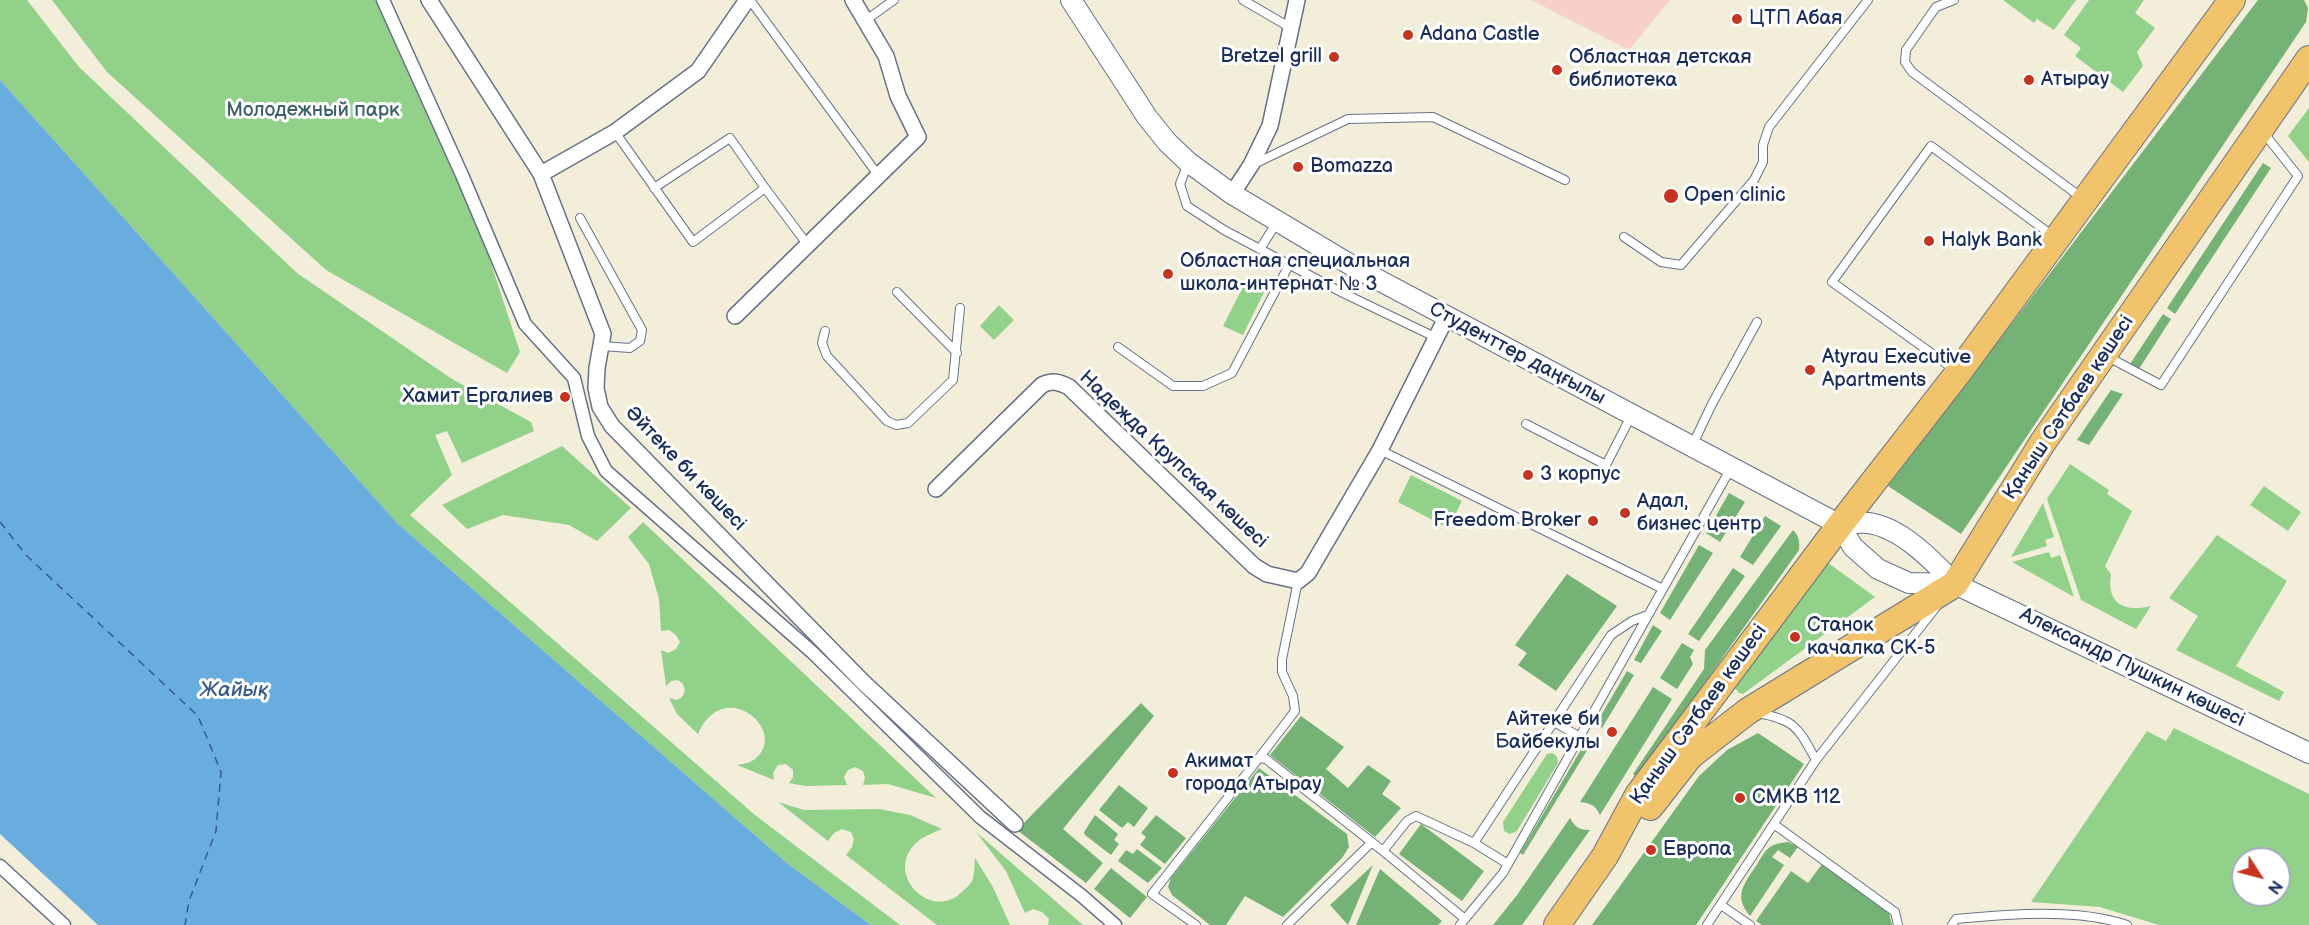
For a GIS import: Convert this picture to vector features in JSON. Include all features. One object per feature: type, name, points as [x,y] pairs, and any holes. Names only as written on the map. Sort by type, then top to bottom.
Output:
[{"type":"main road","name":"Қаныш Сәтбаев көшесі","points":[[1605,856],[1638,795],[1840,525],[1958,373],[2232,0]]},
{"type":"main road","name":"Қаныш Сәтбаев көшесі","points":[[1605,856],[1645,814],[1690,756],[1748,711],[1955,584],[2043,442],[2309,59]]},
{"type":"main road","points":[[1557,925],[1605,856]]},
{"type":"street","points":[[383,0],[462,175],[525,324],[574,378],[588,436],[606,471],[812,652],[980,817],[1082,896],[1115,925]]},
{"type":"street","name":"Әйтеке би көшесі","points":[[429,0],[541,174],[603,334],[596,388],[600,407],[612,426],[863,682],[1015,824]]},
{"type":"street","points":[[541,174],[615,132],[698,71],[748,0]]},
{"type":"street","points":[[735,316],[918,137],[898,96],[886,56],[853,0]]},
{"type":"street","name":"Студенттер даңғылы","points":[[1071,0],[1147,117],[1167,142],[1188,162],[1232,194],[1356,268],[1840,525]]},
{"type":"street","points":[[1232,194],[1251,165],[1270,126],[1297,0]]},
{"type":"street","points":[[1298,581],[1308,573],[1380,450],[1446,316]]},
{"type":"street","name":"Надежда Крупская көшесі","points":[[936,489],[1042,385],[1060,382],[1069,387],[1254,566],[1267,574],[1298,581]]},
{"type":"street","points":[[1869,524],[1899,535],[1927,556],[1955,584],[1909,583],[1878,569],[1853,547],[1840,525],[1869,524]]},
{"type":"street","name":"Александр Пушкин көшесі","points":[[1955,584],[2309,753]]},
{"type":"street","points":[[0,866],[64,925]]},
{"type":"lane","points":[[748,0],[878,175]]},
{"type":"lane","points":[[866,20],[894,0]]},
{"type":"lane","points":[[1243,0],[1292,29]]},
{"type":"lane","points":[[1624,237],[1661,262],[1682,266],[1754,180],[1763,162],[1763,145],[1769,127],[1868,0]]},
{"type":"lane","points":[[1954,0],[1936,7],[1906,50],[1905,62],[1908,67],[2084,200]]},
{"type":"lane","points":[[1251,165],[1348,119],[1433,117],[1565,180]]},
{"type":"lane","points":[[2104,355],[2161,385],[2298,176],[2260,129]]},
{"type":"lane","points":[[615,132],[693,242],[765,188]]},
{"type":"lane","points":[[654,188],[730,138],[807,244]]},
{"type":"lane","points":[[1958,373],[1832,282],[1931,146],[2056,239]]},
{"type":"lane","points":[[1188,162],[1180,184],[1187,206],[1289,265],[1437,338]]},
{"type":"lane","points":[[580,218],[642,330],[640,341],[630,348],[602,346]]},
{"type":"lane","points":[[1260,249],[1277,222]]},
{"type":"lane","points":[[1118,347],[1173,386],[1203,386],[1232,373],[1289,265]]},
{"type":"lane","points":[[1343,293],[1356,268]]},
{"type":"lane","points":[[897,292],[957,353]]},
{"type":"lane","points":[[825,331],[822,343],[827,356],[887,421],[896,425],[908,423],[953,380],[960,308]]},
{"type":"lane","points":[[1692,447],[1712,404],[1758,322]]},
{"type":"lane","points":[[1526,424],[1606,465],[1632,415]]},
{"type":"lane","points":[[1380,450],[1663,590]]},
{"type":"lane","points":[[1259,758],[1266,759],[1383,851],[1463,922],[1508,864],[1731,468]]},
{"type":"lane","points":[[1196,925],[1152,894],[1295,711],[1293,696],[1282,672],[1282,659],[1298,581]]},
{"type":"lane","points":[[1707,925],[1816,760],[1955,584]]},
{"type":"lane","points":[[1474,843],[1611,635],[1632,621],[1648,615]]},
{"type":"lane","points":[[1748,711],[1780,717],[1792,724],[1816,760]]},
{"type":"lane","points":[[1554,722],[1580,737]]},
{"type":"lane","points":[[1383,851],[1407,821],[1416,816],[1474,843],[1508,864]]},
{"type":"lane","points":[[1775,825],[1895,912],[1898,925]]},
{"type":"lane","points":[[1287,925],[1372,843]]},
{"type":"lane","points":[[1721,905],[1750,925]]},
{"type":"lane","points":[[1952,925],[1956,919],[2021,913],[2077,916],[2127,925]]},
{"type":"shaded area","points":[[1531,0],[1670,0],[1629,50]]},
{"type":"green space","points":[[0,0],[27,0],[79,67],[297,273],[452,379],[531,422],[534,431],[462,463],[447,431],[435,435],[452,475],[410,515],[755,815],[900,925],[871,925],[788,864],[398,524],[0,80]]},
{"type":"green space","name":"Молодежный парк","points":[[52,0],[383,0],[462,175],[520,352],[507,373],[326,270],[107,72]]},
{"type":"green space","points":[[2003,0],[2076,0],[2054,30],[2037,19],[2034,23]]},
{"type":"green space","points":[[2089,0],[2144,0],[2135,13],[2155,28],[2137,52],[2143,66],[2123,92],[2075,56],[2081,48],[2064,35]]},
{"type":"green space","points":[[2258,0],[2304,0],[2308,8],[2306,22],[1961,534],[1888,486]]},
{"type":"green space","points":[[2309,108],[2309,162],[2288,136]]},
{"type":"green space","points":[[2263,163],[2271,168],[2175,314],[2167,308]]},
{"type":"green space","points":[[1247,279],[1266,288],[1243,335],[1223,326]]},
{"type":"green space","points":[[999,305],[1014,320],[994,340],[980,326]]},
{"type":"green space","points":[[2163,314],[2171,319],[2139,369],[2130,364]]},
{"type":"green space","points":[[2111,390],[2123,394],[2089,445],[2077,440]]},
{"type":"green space","points":[[562,446],[631,508],[597,541],[569,525],[503,515],[467,529],[442,505]]},
{"type":"green space","points":[[2070,464],[2109,490],[2107,494],[2132,511],[2105,566],[2111,574],[2111,592],[2119,604],[2133,608],[2151,606],[2136,629],[2081,600],[2047,499]]},
{"type":"green space","points":[[1411,475],[1462,501],[1448,528],[1398,502]]},
{"type":"green space","points":[[2264,486],[2301,512],[2288,531],[2250,505]]},
{"type":"green space","points":[[1729,493],[1745,502],[1720,542],[1706,533]]},
{"type":"green space","points":[[2043,503],[2054,537],[2045,540],[2047,546],[2011,557]]},
{"type":"green space","points":[[1765,516],[1781,526],[1753,565],[1740,557]]},
{"type":"green space","points":[[643,522],[936,798],[888,784],[863,785],[865,778],[863,771],[855,767],[848,770],[844,777],[847,785],[805,786],[789,783],[793,777],[793,770],[786,764],[778,765],[773,773],[774,780],[737,765],[755,759],[764,748],[765,735],[759,723],[749,714],[737,708],[723,709],[709,717],[698,734],[677,714],[669,698],[677,700],[685,691],[683,684],[678,680],[671,681],[666,686],[661,650],[668,653],[676,649],[680,642],[669,630],[661,631],[659,599],[649,564],[628,537]]},
{"type":"green space","points":[[1793,530],[1799,539],[1799,550],[1637,778],[1633,774],[1704,669],[1705,650]]},
{"type":"green space","points":[[2217,535],[2287,581],[2236,666],[2284,692],[2279,701],[2176,650],[2198,616],[2169,598]]},
{"type":"green space","points":[[1699,545],[1713,553],[1670,620],[1660,613]]},
{"type":"green space","points":[[2049,552],[2051,558],[2060,555],[2074,597],[2012,562]]},
{"type":"green space","points":[[1827,562],[1875,597],[1743,694],[1739,693],[1734,687]]},
{"type":"green space","points":[[1733,568],[1745,576],[1699,641],[1688,634]]},
{"type":"green space","points":[[1567,574],[1617,606],[1556,691],[1518,665],[1527,653],[1515,645]]},
{"type":"green space","points":[[1653,625],[1662,631],[1641,663],[1634,660]]},
{"type":"green space","points":[[1682,643],[1694,650],[1690,657],[1693,664],[1677,689],[1660,678]]},
{"type":"green space","points":[[1627,671],[1634,675],[1602,728],[1596,724]]},
{"type":"green space","points":[[1653,687],[1672,699],[1600,815],[1593,806],[1580,802]]},
{"type":"green space","points":[[1141,703],[1154,716],[1063,829],[1103,863],[1086,883],[1017,830]]},
{"type":"green space","points":[[1301,716],[1344,747],[1326,769],[1348,788],[1368,765],[1391,781],[1382,794],[1401,808],[1375,837],[1270,755]]},
{"type":"green space","points":[[2174,728],[2309,794],[2309,925],[2159,925],[2100,907],[2031,902],[2147,731],[2166,741]]},
{"type":"green space","points":[[1758,733],[1804,764],[1696,925],[1592,925],[1699,776],[1727,750]]},
{"type":"green space","points":[[1589,736],[1594,739],[1523,855],[1520,853]]},
{"type":"green space","points":[[1553,753],[1558,763],[1517,831],[1510,834],[1504,831],[1503,822],[1547,754]]},
{"type":"green space","points":[[1259,768],[1347,834],[1349,847],[1342,858],[1283,917],[1245,896],[1226,925],[1210,925],[1172,895],[1168,887],[1171,878]]},
{"type":"green space","points":[[1119,785],[1148,808],[1134,827],[1128,822],[1122,828],[1099,810]]},
{"type":"green space","points":[[778,802],[804,810],[879,809],[910,815],[942,829],[921,839],[909,851],[905,865],[907,878],[914,889],[924,897],[937,901],[950,900],[971,882],[974,876],[975,858],[993,887],[1010,925],[937,925],[846,855],[854,839],[851,832],[842,829],[834,833],[828,841]]},
{"type":"green space","points":[[1095,815],[1118,834],[1114,840],[1119,844],[1111,855],[1085,835],[1084,832]]},
{"type":"green space","points":[[1156,815],[1186,838],[1165,864],[1140,845],[1146,837],[1141,833]]},
{"type":"green space","points":[[1570,818],[1578,827],[1590,830],[1522,925],[1493,925],[1517,895]]},
{"type":"green space","points":[[1421,824],[1484,871],[1462,901],[1399,854]]},
{"type":"green space","points":[[976,832],[1083,925],[1048,925],[1049,919],[1042,912],[1033,909],[1025,913],[1006,871]]},
{"type":"green space","points":[[1788,842],[1798,847],[1790,858],[1778,850],[1772,857],[1784,865],[1750,916],[1742,902],[1744,884],[1768,849],[1776,844]]},
{"type":"green space","points":[[1137,849],[1162,868],[1148,883],[1118,861],[1126,850],[1133,854]]},
{"type":"green space","points":[[1822,864],[1889,913],[1892,925],[1762,925],[1756,921],[1791,871],[1808,883]]},
{"type":"green space","points":[[1373,865],[1348,925],[1330,905]]},
{"type":"green space","points":[[1111,868],[1147,897],[1130,918],[1094,889]]},
{"type":"green space","points":[[1380,869],[1442,921],[1438,925],[1356,925]]},
{"type":"water","name":"Жайық","points":[[0,80],[398,524],[788,864],[871,925],[98,925],[0,834]]},
{"type":"ferry route","points":[[0,522],[26,555],[198,716],[221,772],[216,831],[189,901],[185,925]]},
{"type":"place","name":"ЦТП Абая","points":[[1737,19]]},
{"type":"place","name":"Adana Сastle","points":[[1408,35]]},
{"type":"place","name":"Bretzel grill","points":[[1334,57]]},
{"type":"place","name":"Областная детская библиотека","points":[[1557,70]]},
{"type":"place","name":"Атырау","points":[[2029,80]]},
{"type":"place","name":"Bomazza","points":[[1298,167]]},
{"type":"place","name":"Open clinic","points":[[1671,196]]},
{"type":"place","name":"Halyk Bank","points":[[1929,241]]},
{"type":"place","name":"Областная специальная школа-интернат № 3","points":[[1168,274]]},
{"type":"place","name":"Atyrau Executive Apartments","points":[[1810,370]]},
{"type":"place","name":"Хамит Ергалиев","points":[[565,397]]},
{"type":"place","name":"3 корпус","points":[[1528,475]]},
{"type":"place","name":"Адал, бизнес центр","points":[[1625,513]]},
{"type":"place","name":"Freedom Broker","points":[[1593,521]]},
{"type":"place","name":"Станок качалка СК-5","points":[[1795,637]]},
{"type":"place","name":"Айтеке би Байбекулы","points":[[1612,732]]},
{"type":"place","name":"Акимат города Атырау","points":[[1173,773]]},
{"type":"place","name":"СМКВ 112","points":[[1740,798]]},
{"type":"place","name":"Европа","points":[[1651,850]]}]
